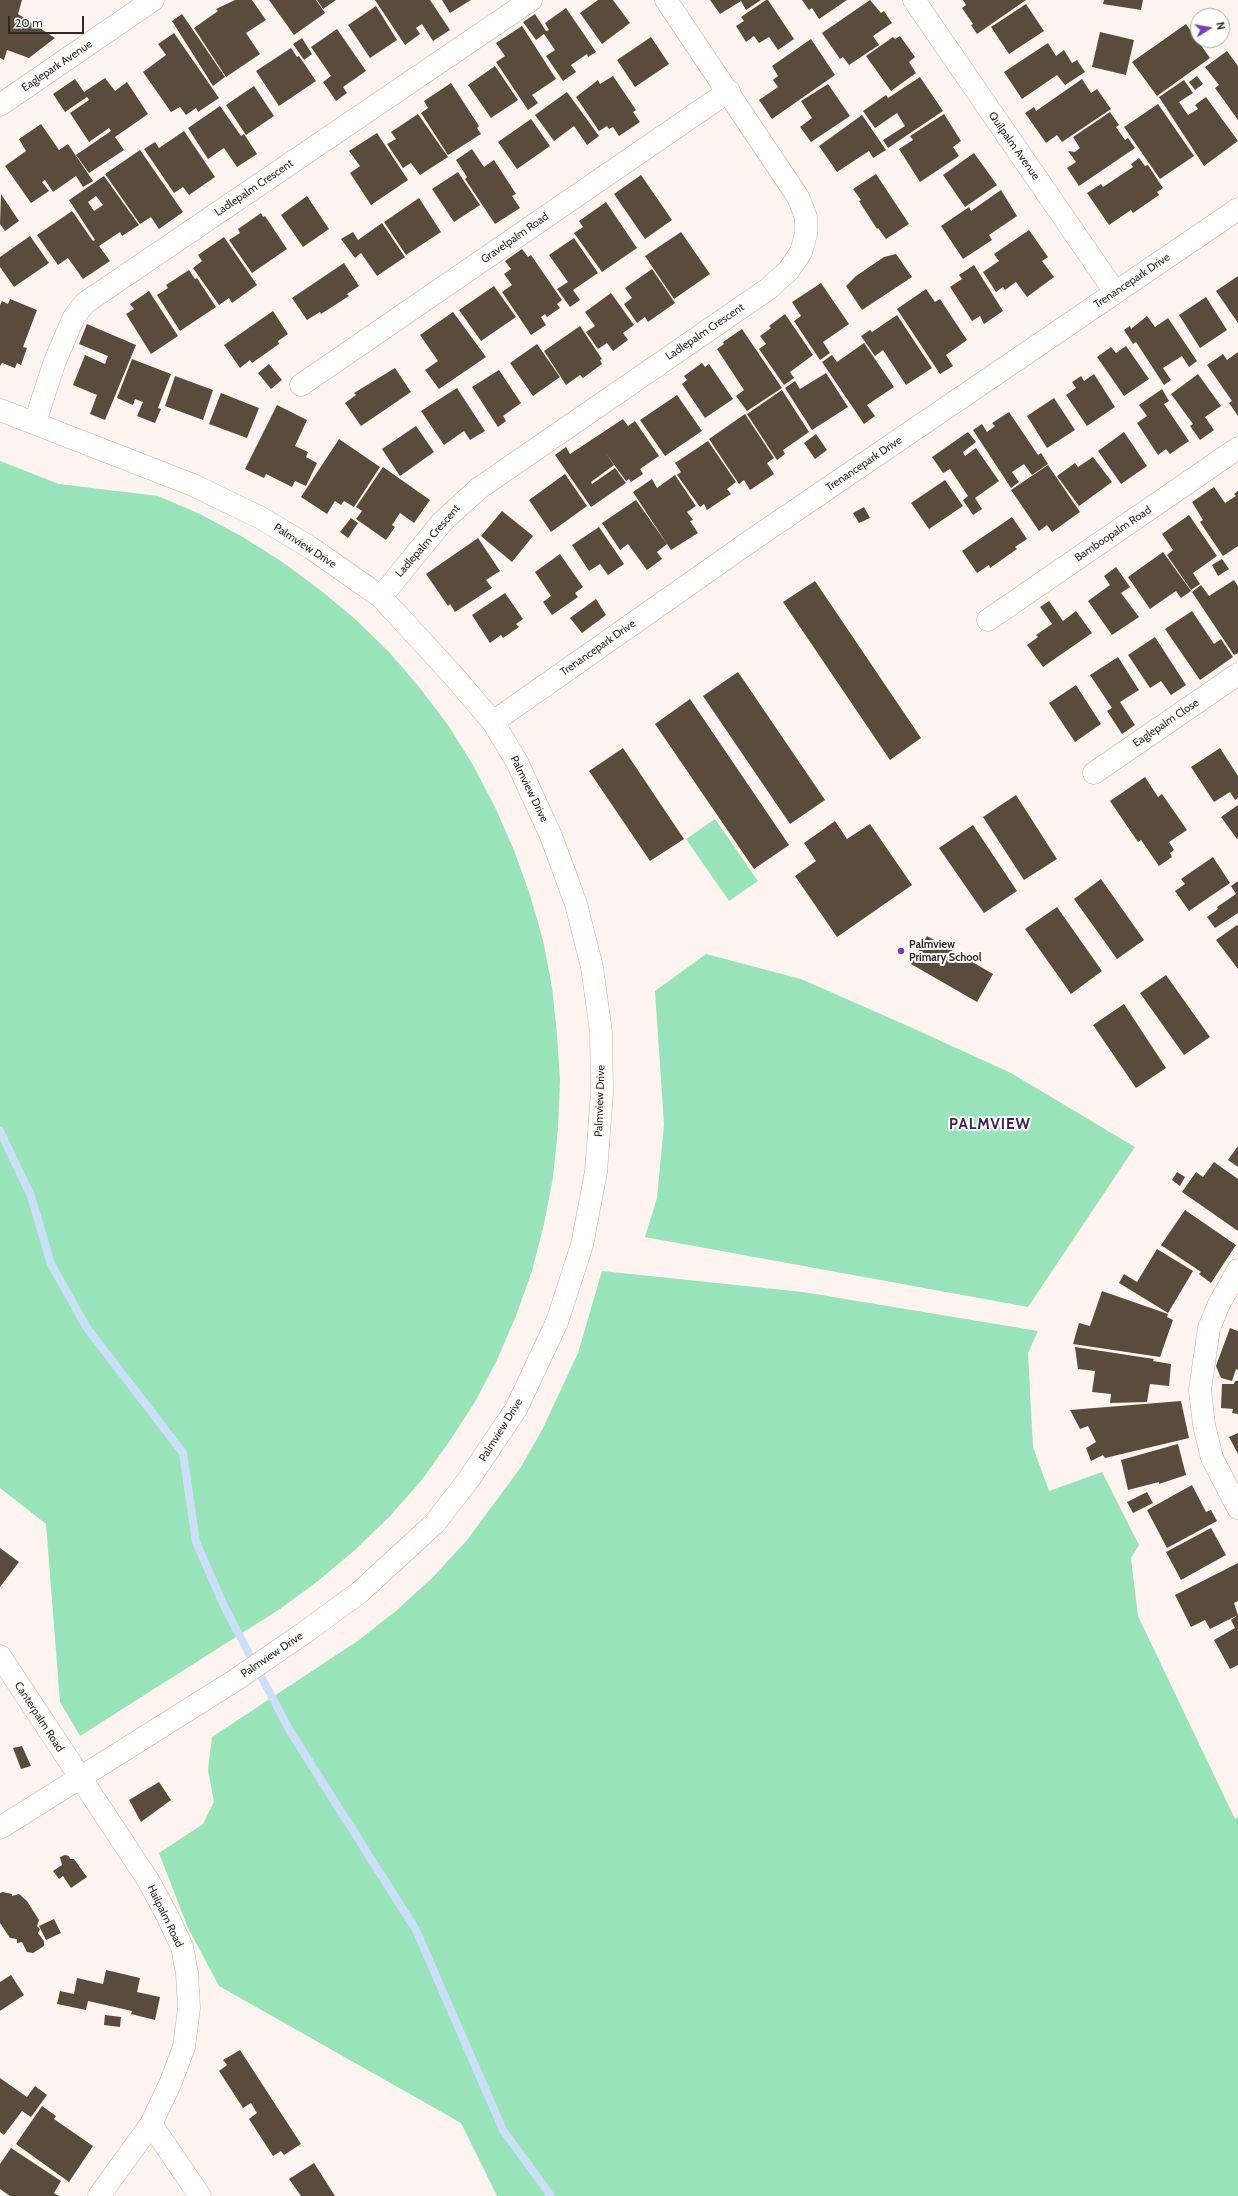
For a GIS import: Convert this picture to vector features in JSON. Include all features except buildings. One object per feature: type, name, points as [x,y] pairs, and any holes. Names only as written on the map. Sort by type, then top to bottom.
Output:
[{"type":"street","name":"Eaglepark Avenue","points":[[2,102],[153,0]]},
{"type":"street","name":"Ladlepalm Crescent","points":[[35,422],[55,362],[74,317],[85,303],[531,0]]},
{"type":"street","name":"Ladlepalm Crescent","points":[[381,597],[442,522],[478,489],[768,288],[789,270],[802,252],[806,234],[806,217],[798,197],[729,91],[666,0]]},
{"type":"street","name":"Quilpalm Avenue","points":[[914,0],[1115,292]]},
{"type":"street","name":"Gravelpalm Road","points":[[301,386],[729,91]]},
{"type":"street","name":"Trenancepark Drive","points":[[493,722],[752,540],[1238,209]]},
{"type":"street","name":"Palmview Drive","points":[[0,410],[35,422],[193,485],[261,518],[311,548],[381,597],[414,630],[493,722],[517,762],[551,836],[576,904],[592,966],[601,1032],[602,1092],[596,1172],[582,1245],[557,1322],[516,1409],[469,1479],[435,1523],[360,1592],[304,1633],[234,1680],[0,1828]]},
{"type":"street","name":"Bamboopalm Road","points":[[988,620],[1238,448]]},
{"type":"street","name":"Eaglepalm Close","points":[[1094,773],[1238,674]]},
{"type":"street","points":[[1238,1270],[1219,1304],[1209,1328],[1200,1390],[1204,1425],[1212,1458],[1238,1508]]},
{"type":"street","name":"Canterpalm Road","points":[[0,1656],[79,1778]]},
{"type":"street","name":"Hailpalm Road","points":[[79,1778],[148,1880],[167,1915],[182,1947],[187,1973],[189,2008],[184,2047],[171,2082],[151,2124],[99,2196]]},
{"type":"street","points":[[151,2124],[200,2196]]},
{"type":"green space","points":[[0,461],[59,484],[158,496],[200,514],[241,536],[281,561],[319,589],[355,619],[389,652],[420,688],[448,725],[473,765],[495,807],[514,850],[530,895],[543,940],[552,987],[560,1081],[558,1129],[553,1177],[544,1224],[532,1271],[516,1316],[497,1360],[475,1402],[421,1481],[389,1517],[355,1550],[318,1581],[280,1609],[80,1736],[60,1702],[46,1524],[0,1488]]},
{"type":"green space","points":[[715,819],[758,881],[729,901],[686,839]]},
{"type":"green space","points":[[706,954],[801,979],[908,1026],[1011,1073],[1135,1147],[1028,1307],[645,1237],[657,1198],[664,1124],[655,991]]},
{"type":"green space","points":[[602,1271],[803,1292],[1038,1331],[1028,1353],[1033,1447],[1049,1491],[1102,1472],[1139,1545],[1131,1558],[1138,1616],[1235,1819],[1238,1817],[1238,2196],[497,2196],[461,2123],[219,1986],[188,1928],[159,1853],[203,1824],[214,1802],[208,1770],[212,1737],[359,1640],[397,1610],[433,1577],[467,1540],[521,1467],[542,1430],[578,1353]]},
{"type":"waterway","points":[[0,1131],[31,1196],[51,1264],[87,1328],[183,1453],[196,1542],[225,1608],[290,1731],[416,1930],[503,2130],[551,2196]]},
{"type":"place","name":"Palmview Primary School","points":[[901,951]]},
{"type":"district","name":"PALMVIEW","points":[[990,1125]]}]
